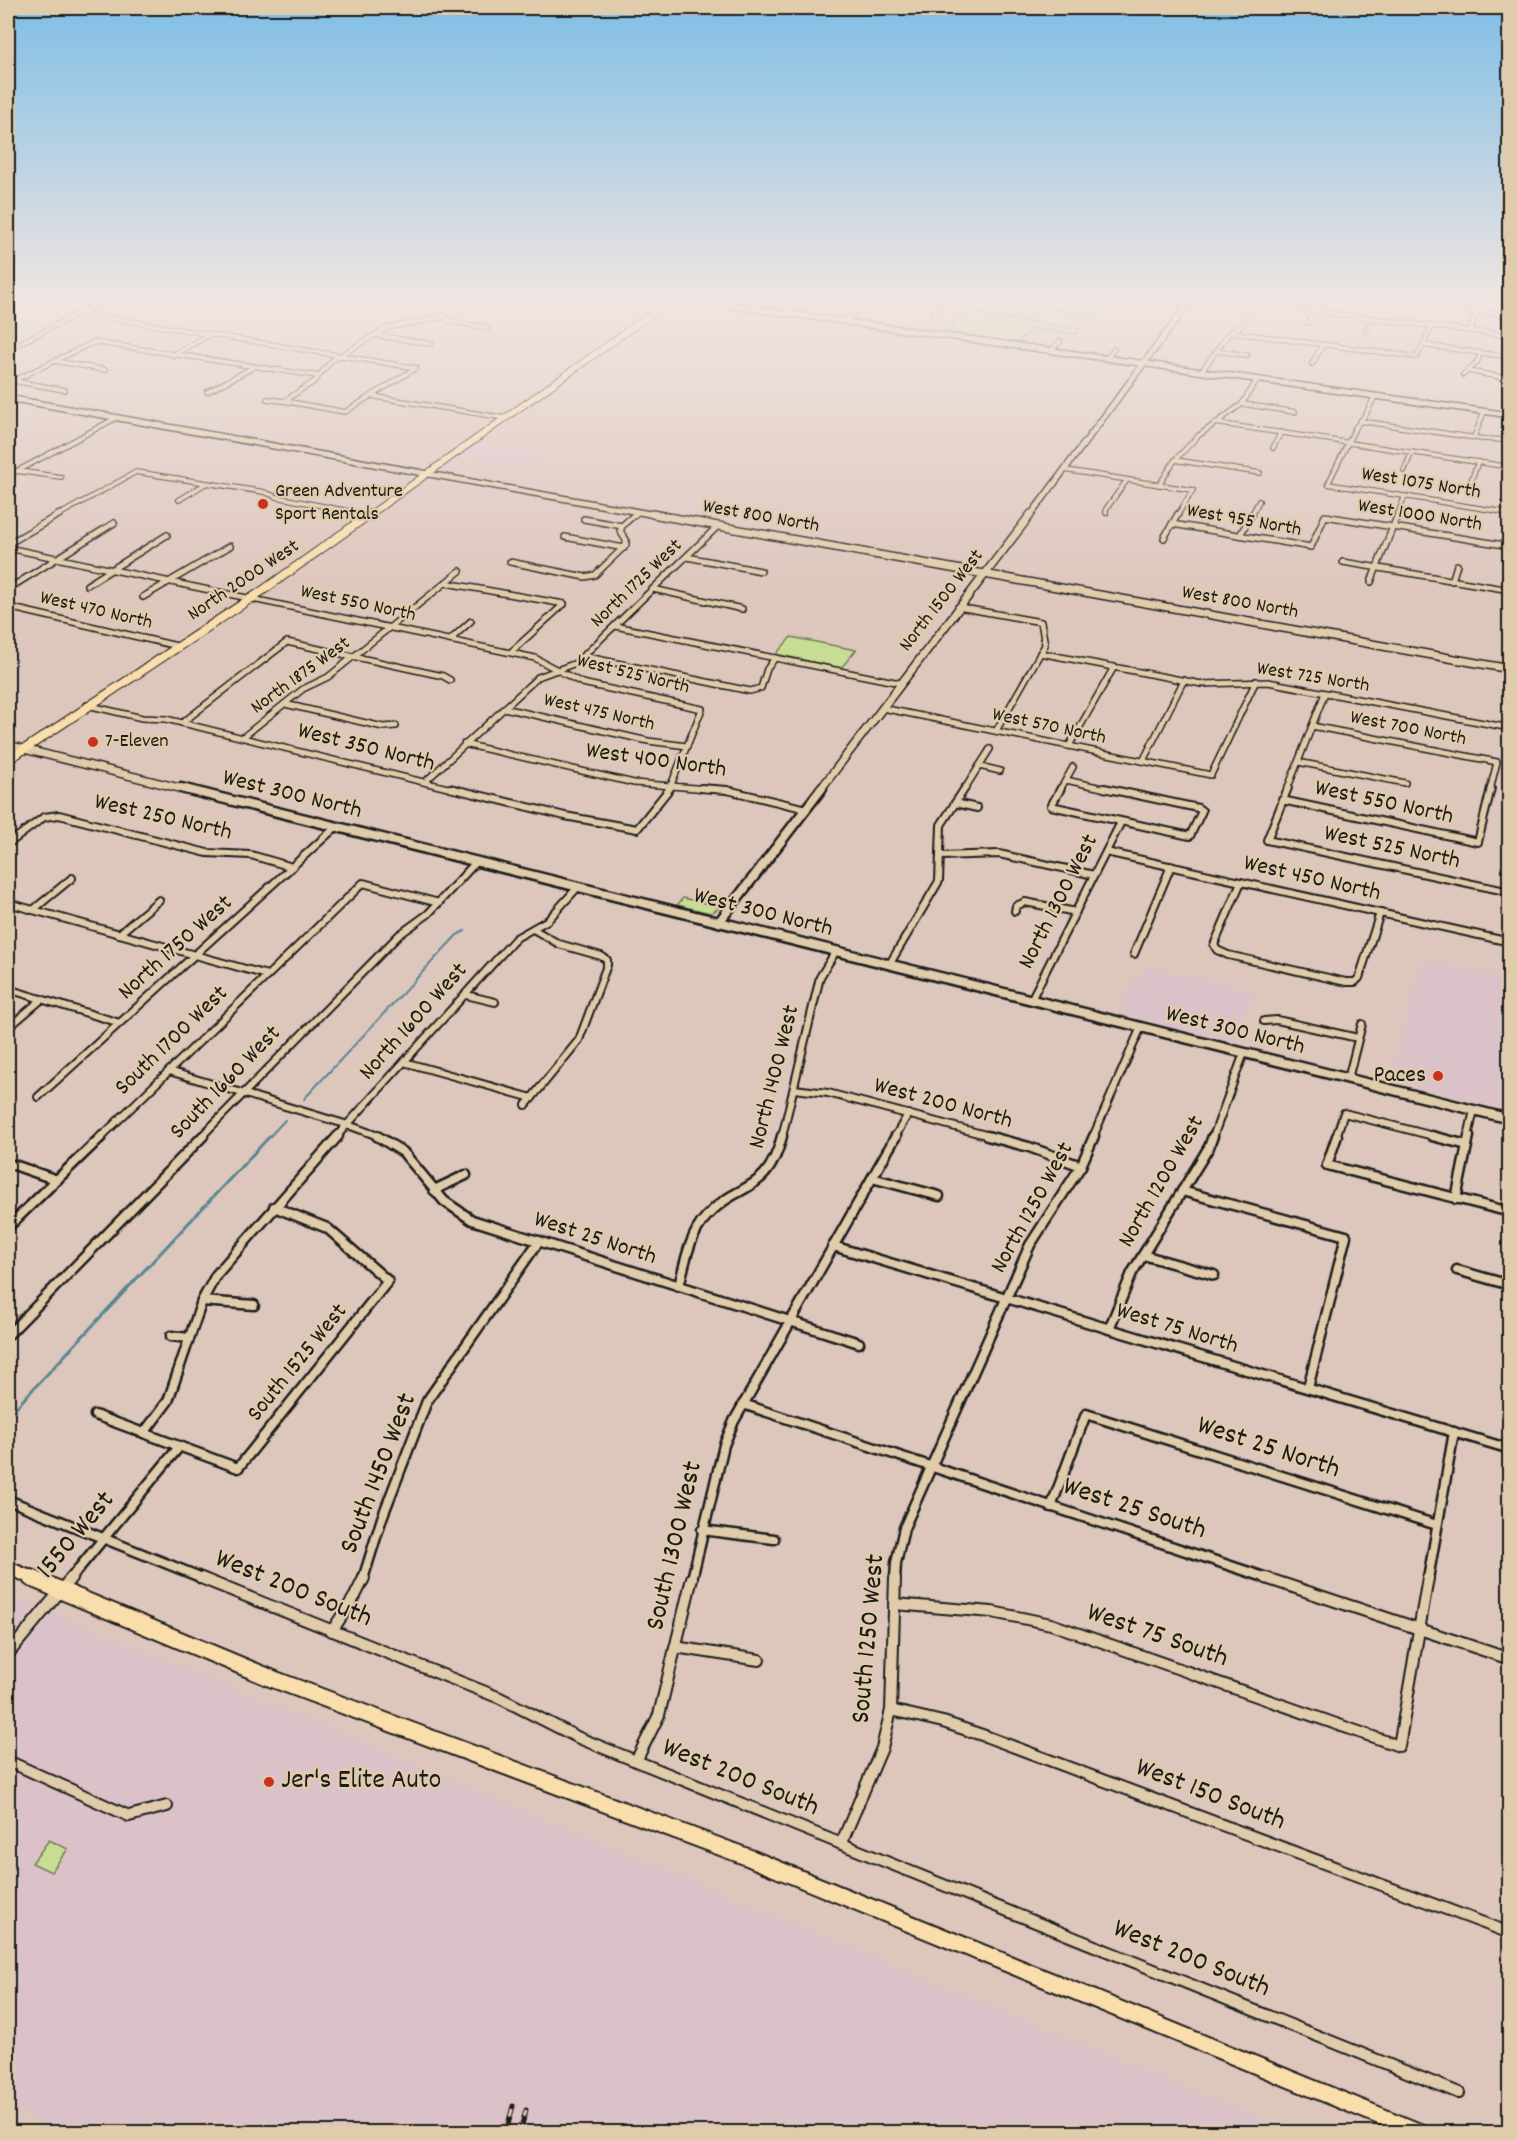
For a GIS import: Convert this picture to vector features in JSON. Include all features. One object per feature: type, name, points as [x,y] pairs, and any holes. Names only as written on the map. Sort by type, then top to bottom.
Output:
[{"type":"main road","name":"North 2000 West","points":[[8,760],[250,598],[531,400]]},
{"type":"main road","points":[[8,1568],[273,1679],[750,1858],[1419,2133]]},
{"type":"street","name":"West 800 North","points":[[18,400],[1509,669]]},
{"type":"street","points":[[274,400],[345,412],[365,400]]},
{"type":"street","points":[[395,400],[505,418]]},
{"type":"street","name":"North 1500 West","points":[[719,922],[1065,470],[1116,400]]},
{"type":"street","points":[[1159,485],[1175,460],[1198,436],[1245,400]]},
{"type":"street","points":[[1347,442],[1373,400]]},
{"type":"street","points":[[1401,400],[1509,415]]},
{"type":"street","points":[[1242,404],[1294,412]]},
{"type":"street","points":[[1474,437],[1484,412]]},
{"type":"street","points":[[8,476],[116,418]]},
{"type":"street","points":[[1360,421],[1509,440]]},
{"type":"street","points":[[1216,423],[1509,466]]},
{"type":"street","points":[[1273,448],[1281,432]]},
{"type":"street","name":"West 1075 North","points":[[1347,442],[1328,484],[1509,513]]},
{"type":"street","points":[[1404,471],[1412,452]]},
{"type":"street","points":[[1175,460],[1260,473]]},
{"type":"street","points":[[1471,481],[1478,462]]},
{"type":"street","points":[[1065,470],[1193,490],[1164,538]]},
{"type":"street","points":[[17,471],[61,477]]},
{"type":"street","points":[[8,546],[136,472],[264,492],[277,497],[368,515]]},
{"type":"street","points":[[1106,513],[1106,509],[1127,480]]},
{"type":"street","points":[[179,500],[205,484]]},
{"type":"street","points":[[1371,582],[1406,496]]},
{"type":"street","points":[[1240,535],[1259,501]]},
{"type":"street","points":[[510,562],[591,577],[624,548],[626,540],[620,531],[622,526],[638,512]]},
{"type":"street","name":"West 1000 North","points":[[1311,547],[1325,516],[1509,546]]},
{"type":"street","points":[[584,519],[622,526]]},
{"type":"street","points":[[8,589],[114,523]]},
{"type":"street","name":"West 955 North","points":[[1172,524],[1311,547]]},
{"type":"street","name":"North 1725 West","points":[[559,670],[576,663],[718,526]]},
{"type":"street","points":[[87,585],[167,535]]},
{"type":"street","points":[[565,537],[624,548]]},
{"type":"street","name":"West 550 North","points":[[8,546],[111,570],[511,652],[535,658],[559,670]]},
{"type":"street","points":[[143,597],[230,546]]},
{"type":"street","points":[[687,557],[761,571]]},
{"type":"street","points":[[1343,562],[1509,590]]},
{"type":"street","points":[[1452,580],[1457,565]]},
{"type":"street","name":"North 1875 West","points":[[243,737],[303,689],[328,677],[460,571]]},
{"type":"street","points":[[446,583],[564,604],[511,652]]},
{"type":"street","points":[[653,589],[742,609]]},
{"type":"street","name":"West 470 North","points":[[8,607],[177,645]]},
{"type":"street","points":[[958,607],[1041,622],[1045,645],[996,731]]},
{"type":"street","points":[[450,640],[471,621]]},
{"type":"street","points":[[615,626],[900,683]]},
{"type":"street","points":[[182,723],[287,642],[443,676],[450,680]]},
{"type":"street","name":"West 725 North","points":[[1040,653],[1184,680],[1216,684],[1256,681],[1509,728]]},
{"type":"street","points":[[583,656],[750,691],[760,688],[767,669],[775,658]]},
{"type":"street","points":[[1069,746],[1114,667]]},
{"type":"street","points":[[426,780],[538,677],[559,670]]},
{"type":"street","name":"West 525 North","points":[[559,670],[562,675],[582,683],[702,709],[687,746]]},
{"type":"street","points":[[1143,762],[1184,680]]},
{"type":"street","name":"West 570 North","points":[[882,708],[1211,776],[1256,681]]},
{"type":"street","points":[[1282,800],[1325,693]]},
{"type":"street","points":[[285,704],[383,727],[396,726]]},
{"type":"street","name":"West 350 North","points":[[87,705],[142,718],[166,719],[426,780],[460,791],[544,811],[637,829],[671,786]]},
{"type":"street","name":"West 475 North","points":[[504,708],[648,741],[687,746]]},
{"type":"street","name":"West 700 North","points":[[1312,726],[1497,762],[1478,842]]},
{"type":"street","name":"West 400 North","points":[[465,744],[634,783],[727,790],[807,809]]},
{"type":"street","name":"West 300 North","points":[[8,745],[1509,1119]]},
{"type":"street","points":[[671,786],[687,746]]},
{"type":"street","points":[[889,964],[939,881],[942,869],[937,838],[941,825],[990,749]]},
{"type":"street","points":[[1298,762],[1405,783]]},
{"type":"street","points":[[979,766],[1000,771]]},
{"type":"street","points":[[1066,780],[1202,811],[1190,836],[1051,806],[1073,767]]},
{"type":"street","name":"West 550 North","points":[[1282,800],[1478,842]]},
{"type":"street","name":"West 525 North","points":[[1282,800],[1267,840],[1509,892]]},
{"type":"street","points":[[955,803],[977,808]]},
{"type":"street","name":"West 250 North","points":[[8,844],[44,817],[59,815],[207,853],[251,855],[292,867]]},
{"type":"street","name":"North 1300 West","points":[[1031,1000],[1121,822]]},
{"type":"street","name":"North 1750 West","points":[[38,1097],[337,826]]},
{"type":"street","name":"West 450 North","points":[[1106,852],[1509,942]]},
{"type":"street","points":[[941,856],[999,854],[1094,875]]},
{"type":"street","name":"South 1660 West","points":[[8,1335],[399,935],[428,914],[477,861]]},
{"type":"street","points":[[1134,954],[1172,866]]},
{"type":"street","points":[[33,910],[72,878]]},
{"type":"street","points":[[1241,882],[1214,945],[1217,950],[1228,955],[1336,980],[1355,982],[1359,978],[1380,913]]},
{"type":"street","name":"South 1700 West","points":[[8,1227],[363,883],[439,903]]},
{"type":"street","name":"North 1600 West","points":[[144,1433],[168,1401],[202,1301],[216,1275],[287,1192],[516,938],[548,920],[578,887]]},
{"type":"street","points":[[119,934],[159,900]]},
{"type":"street","points":[[1015,911],[1016,906],[1025,902],[1076,912]]},
{"type":"street","points":[[8,903],[267,975]]},
{"type":"street","points":[[526,1105],[579,1040],[608,965],[607,960],[601,956],[559,944],[533,929]]},
{"type":"street","name":"North 1400 West","points":[[679,1286],[699,1226],[713,1210],[760,1183],[771,1168],[778,1153],[820,977],[836,951]]},
{"type":"street","points":[[8,989],[120,1023]]},
{"type":"street","points":[[466,995],[495,1002]]},
{"type":"street","points":[[8,1028],[42,999]]},
{"type":"street","points":[[1264,1021],[1277,1020],[1358,1038]]},
{"type":"street","points":[[1348,1079],[1362,1023]]},
{"type":"street","name":"North 1250 West","points":[[958,1406],[1030,1245],[1081,1166],[1141,1027]]},
{"type":"street","name":"North 1200 West","points":[[1108,1329],[1125,1288],[1217,1129],[1244,1053]]},
{"type":"street","points":[[404,1062],[532,1098]]},
{"type":"street","name":"West 25 North","points":[[169,1071],[348,1125],[383,1138],[402,1152],[434,1191],[456,1211],[472,1220],[859,1343]]},
{"type":"street","name":"West 200 North","points":[[794,1089],[828,1093],[908,1114],[1029,1147],[1081,1166]]},
{"type":"street","points":[[1456,1199],[1474,1110]]},
{"type":"street","points":[[1467,1145],[1344,1113],[1327,1165],[1509,1212]]},
{"type":"street","points":[[791,1321],[908,1114]]},
{"type":"street","points":[[14,1166],[57,1180]]},
{"type":"street","points":[[434,1191],[466,1175]]},
{"type":"street","points":[[872,1178],[939,1196]]},
{"type":"street","points":[[1182,1191],[1347,1236],[1308,1389]]},
{"type":"street","name":"South 1525 West","points":[[179,1446],[238,1468],[388,1281],[327,1228],[274,1207]]},
{"type":"street","name":"South 1450 West","points":[[332,1631],[355,1596],[367,1572],[382,1518],[428,1401],[538,1241]]},
{"type":"street","name":"West 75 North","points":[[833,1246],[1509,1449]]},
{"type":"street","points":[[1143,1255],[1214,1275]]},
{"type":"street","points":[[1457,1270],[1509,1285]]},
{"type":"street","points":[[202,1301],[254,1305]]},
{"type":"street","name":"South 1300 West","points":[[636,1761],[659,1715],[724,1445],[743,1404],[791,1321]]},
{"type":"street","points":[[171,1336],[189,1338]]},
{"type":"street","name":"West 25 South","points":[[743,1404],[1509,1659]]},
{"type":"street","name":"South 1250 West","points":[[841,1844],[882,1748],[891,1710],[896,1563],[904,1528],[958,1406]]},
{"type":"street","name":"West 25 North","points":[[1051,1507],[1086,1414],[1437,1525]]},
{"type":"street","points":[[95,1415],[179,1446]]},
{"type":"street","points":[[1419,1629],[1454,1432]]},
{"type":"street","name":"1550 West","points":[[8,1654],[179,1446]]},
{"type":"street","name":"West 200 South","points":[[8,1500],[500,1698],[579,1738],[1459,2092]]},
{"type":"street","points":[[702,1530],[774,1539]]},
{"type":"street","name":"West 75 South","points":[[894,1604],[1012,1613],[1051,1624],[1399,1746],[1419,1629]]},
{"type":"street","points":[[675,1647],[759,1660]]},
{"type":"street","name":"West 150 South","points":[[891,1710],[943,1722],[985,1736],[1509,1933]]},
{"type":"street","points":[[8,1761],[129,1816],[167,1806]]},
{"type":"shaded area","points":[[464,443],[543,456],[529,467],[473,457],[445,457]]},
{"type":"shaded area","points":[[1423,960],[1509,979],[1509,1110],[1388,1079]]},
{"type":"shaded area","points":[[1146,967],[1254,991],[1233,1043],[1119,1014],[1134,978],[1140,979]]},
{"type":"shaded area","points":[[8,1594],[1291,2132],[62,2132],[8,2104]]},
{"type":"green space","points":[[791,637],[856,650],[841,668],[776,654]]},
{"type":"green space","points":[[683,898],[721,907],[711,913],[677,905]]},
{"type":"green space","points":[[49,1840],[68,1849],[51,1872],[32,1863]]},
{"type":"waterway","points":[[304,1099],[457,935],[465,931]]},
{"type":"waterway","points":[[269,1137],[285,1120]]},
{"type":"waterway","points":[[8,1416],[270,1136]]},
{"type":"railway","points":[[506,2132],[513,2106]]},
{"type":"railway","points":[[520,2132],[526,2110]]},
{"type":"place","name":"Green Adventure Sport Rentals","points":[[263,504]]},
{"type":"place","name":"7-Eleven","points":[[93,742]]},
{"type":"place","name":"Paces","points":[[1438,1076]]},
{"type":"place","name":"Jer's Elite Auto","points":[[269,1782]]}]
